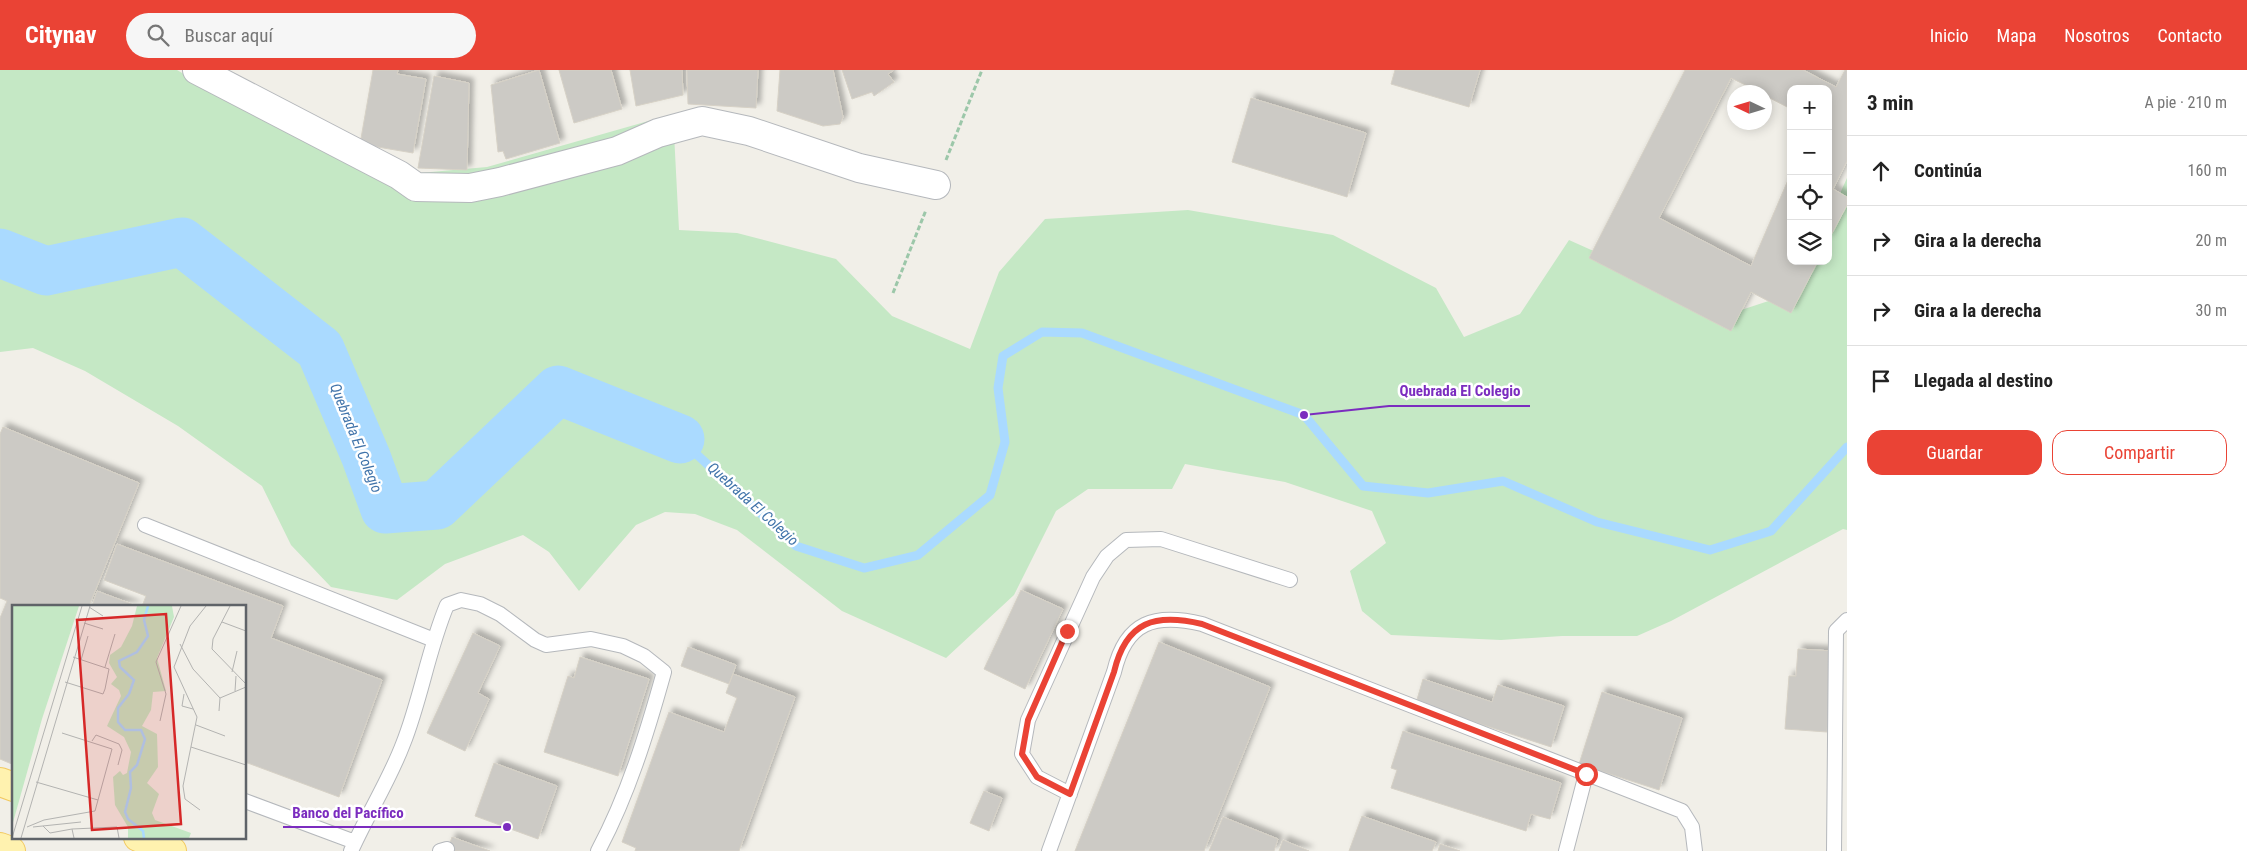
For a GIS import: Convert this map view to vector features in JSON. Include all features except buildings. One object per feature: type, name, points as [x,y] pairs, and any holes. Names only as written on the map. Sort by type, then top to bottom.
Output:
[{"type":"main road","points":[[0,782],[12,787]]},
{"type":"main road","points":[[140,838],[172,851]]},
{"type":"main road","points":[[0,847],[11,851]]},
{"type":"street","points":[[198,70],[399,175],[416,187],[470,188],[500,182],[617,151],[658,133],[702,121],[749,131],[859,168],[936,185]]},
{"type":"lane","points":[[145,525],[434,640]]},
{"type":"lane","points":[[1070,794],[1037,777],[1022,754],[1028,720],[1093,577],[1107,556],[1126,540],[1161,539],[1290,580]]},
{"type":"lane","points":[[246,801],[353,847],[402,746],[434,640],[447,605],[461,600],[480,604],[500,614],[535,640],[546,645],[591,639],[623,646],[644,656],[664,672],[616,818],[598,851]]},
{"type":"lane","points":[[1049,851],[1114,672],[1119,651],[1140,627],[1151,621],[1178,618],[1202,624],[1682,811],[1692,827],[1696,851]]},
{"type":"lane","points":[[1834,851],[1836,631],[1847,620]]},
{"type":"lane","points":[[1566,851],[1586,774]]},
{"type":"green space","points":[[0,70],[177,70],[235,104],[386,176],[487,167],[673,114],[679,230],[737,233],[836,259],[892,316],[970,349],[999,272],[1045,219],[1188,210],[1333,235],[1436,288],[1464,337],[1520,314],[1569,240],[1732,313],[1796,292],[1808,265],[1832,265],[1832,211],[1847,178],[1847,530],[1843,529],[1671,621],[1637,636],[1562,636],[1501,640],[1391,635],[1362,611],[1350,571],[1386,543],[1372,511],[1285,482],[1185,464],[1172,489],[1088,489],[1056,511],[1014,595],[946,658],[842,611],[737,530],[695,514],[665,512],[636,525],[579,591],[549,552],[523,535],[445,564],[397,600],[331,587],[291,545],[262,486],[178,426],[85,371],[33,348],[0,352]]},
{"type":"waterway","name":"Quebrada El Colegio","points":[[0,253],[46,271],[182,242],[320,349],[366,457],[385,509],[437,505],[558,390],[680,439]]},
{"type":"waterway","name":"Quebrada El Colegio","points":[[680,439],[796,546],[864,568],[918,555],[990,495],[1005,442],[998,388],[1003,356],[1042,332],[1082,333],[1304,415],[1363,486],[1428,493],[1503,481],[1597,522],[1710,550],[1771,531],[1847,447]]},
{"type":"place","name":"Quebrada El Colegio","points":[[1304,415]]},
{"type":"place","name":"Banco del Pacífico","points":[[507,827]]},
{"type":"route","points":[[1067,631],[1028,720],[1022,754],[1037,777],[1070,794],[1114,672],[1119,651],[1140,627],[1151,621],[1178,618],[1202,624],[1586,774]]}]
